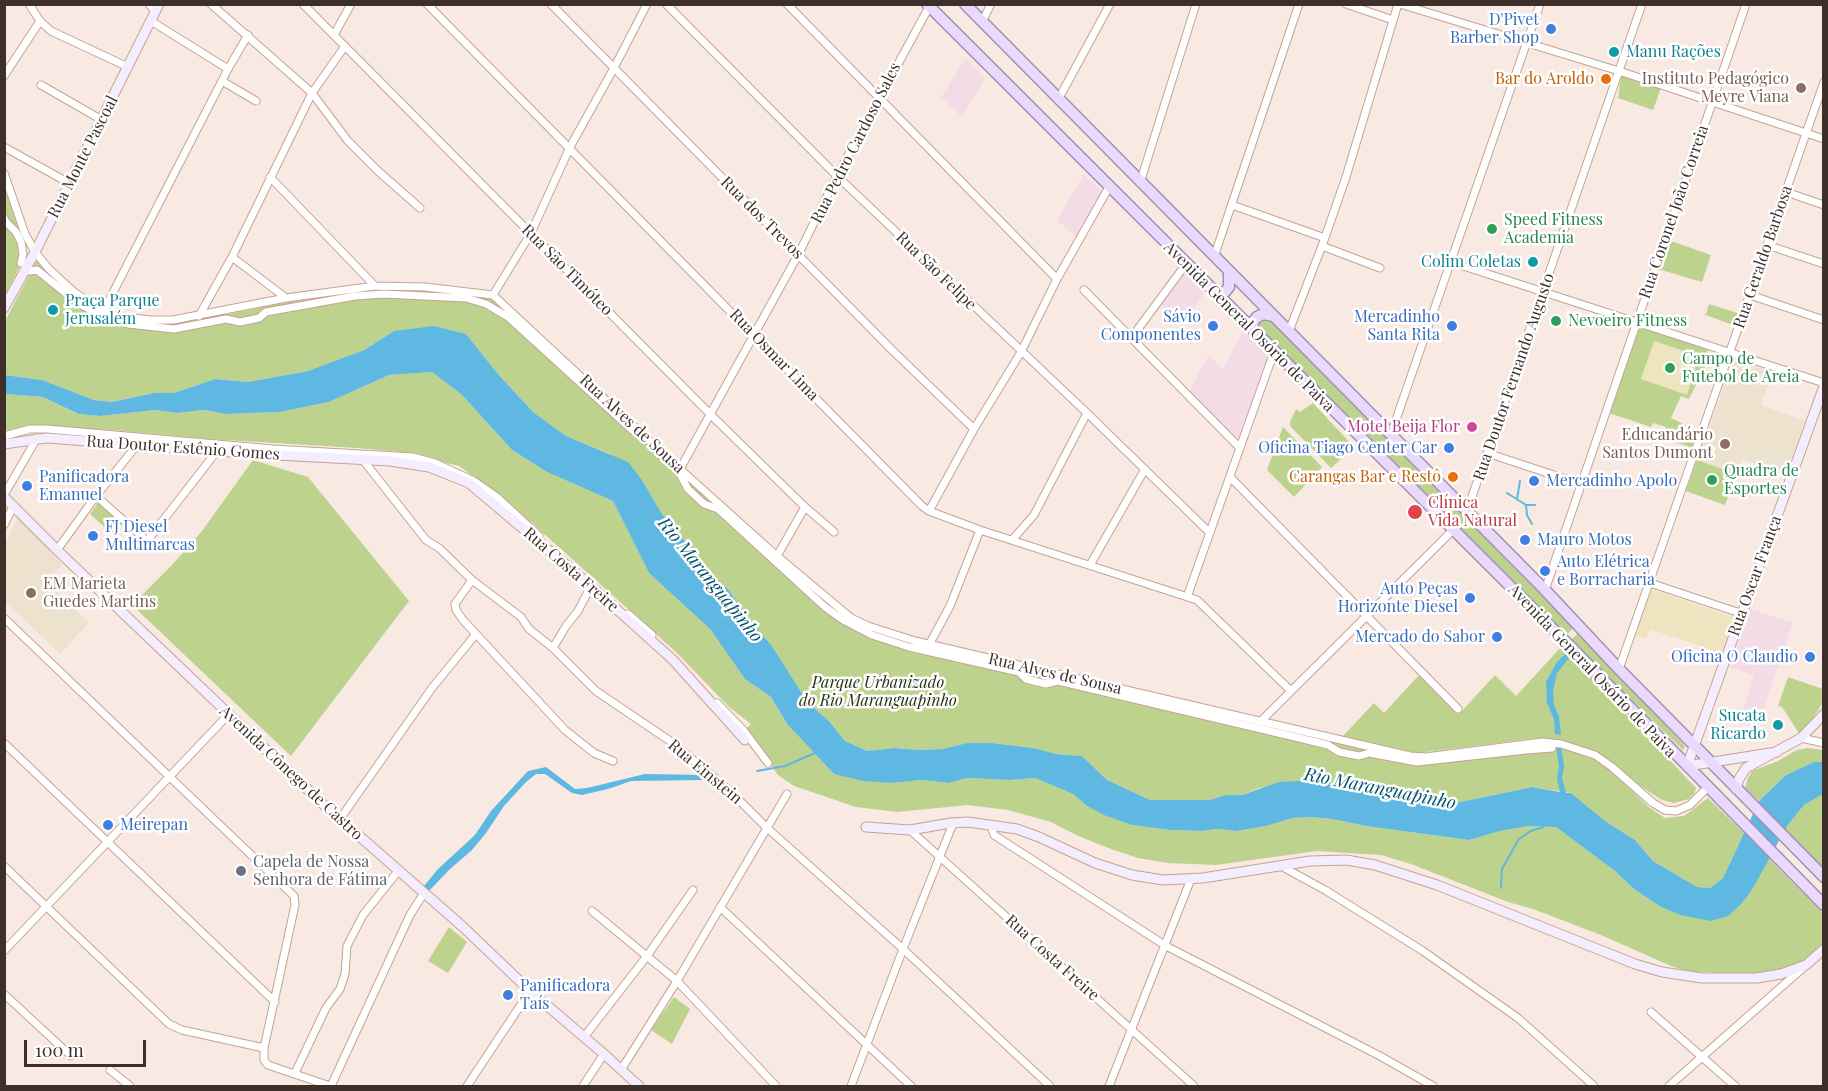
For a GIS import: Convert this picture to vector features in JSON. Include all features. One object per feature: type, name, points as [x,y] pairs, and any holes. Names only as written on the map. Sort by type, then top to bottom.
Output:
[{"type":"main road","name":"Avenida General Osório de Paiva","points":[[965,4],[1545,590],[1619,669],[1824,877]]},
{"type":"main road","name":"Avenida General Osório de Paiva","points":[[928,6],[1564,640],[1824,906]]},
{"type":"main road","name":"Rua Monte Pascoal","points":[[4,308],[102,120],[151,21],[154,7]]},
{"type":"main road","points":[[1216,293],[1225,292],[1230,287],[1229,272]]},
{"type":"main road","points":[[1255,333],[1252,323],[1257,317],[1263,314],[1273,316]]},
{"type":"main road","name":"Rua Oscar França","points":[[1687,766],[1824,384]]},
{"type":"main road","name":"Rua Doutor Estênio Gomes","points":[[4,444],[46,438],[363,460]]},
{"type":"main road","name":"Rua Costa Freire","points":[[363,460],[429,467],[469,483],[591,586],[673,660],[745,740]]},
{"type":"main road","name":"Avenida Cônego de Castro","points":[[4,496],[228,715],[340,819],[487,949],[530,991],[639,1086]]},
{"type":"main road","points":[[1564,640],[1573,636],[1579,626]]},
{"type":"main road","points":[[1739,792],[1739,778],[1746,768],[1801,738],[1824,714]]},
{"type":"main road","points":[[1687,766],[1777,752]]},
{"type":"main road","points":[[866,827],[910,830],[951,823],[1017,829],[1040,837],[1078,856],[1132,875],[1163,880],[1191,879],[1310,861],[1346,860],[1376,865],[1437,885],[1635,964],[1662,972],[1702,978],[1758,978],[1781,974],[1806,965],[1824,949]]},
{"type":"street","points":[[29,4],[40,21],[51,31],[128,67]]},
{"type":"street","points":[[211,4],[312,93],[348,141],[420,208]]},
{"type":"street","name":"Rua São Timóteo","points":[[303,4],[711,415],[805,507],[834,532]]},
{"type":"street","points":[[334,35],[351,4]]},
{"type":"street","name":"Rua Osmar Lima","points":[[428,4],[922,506],[929,511],[980,530],[1197,600],[1290,690]]},
{"type":"street","name":"Rua dos Trevos","points":[[551,4],[798,255],[974,429]]},
{"type":"street","points":[[4,173],[25,234],[35,252],[49,269],[74,292],[104,312],[115,316],[173,320],[286,298],[375,286],[424,287],[494,295],[531,233],[570,147],[647,4]]},
{"type":"street","name":"Rua São Felipe","points":[[666,4],[837,176],[1210,533]]},
{"type":"street","points":[[787,4],[1057,279]]},
{"type":"street","points":[[982,22],[991,4]]},
{"type":"street","points":[[1058,100],[1110,4]]},
{"type":"street","points":[[1140,183],[1196,4]]},
{"type":"street","points":[[1214,257],[1299,4]]},
{"type":"street","points":[[1346,4],[1393,20]]},
{"type":"street","points":[[1289,331],[1325,238],[1399,4],[1527,42],[1824,139]]},
{"type":"street","points":[[1391,434],[1540,4]]},
{"type":"street","name":"Rua Doutor Fernando Augusto","points":[[1467,511],[1642,4]]},
{"type":"street","name":"Rua Coronel João Correia","points":[[1545,590],[1746,4]]},
{"type":"street","name":"Rua Pedro Cardoso Sales","points":[[680,469],[755,336],[928,6]]},
{"type":"street","points":[[4,76],[40,21]]},
{"type":"street","points":[[151,21],[228,69]]},
{"type":"street","points":[[104,312],[228,69],[248,35]]},
{"type":"street","points":[[199,316],[232,257],[312,93],[345,46]]},
{"type":"street","points":[[222,81],[256,101]]},
{"type":"street","name":"Rua Geraldo Barbosa","points":[[1619,669],[1824,82]]},
{"type":"street","points":[[41,85],[102,120]]},
{"type":"street","points":[[4,147],[69,183]]},
{"type":"street","points":[[270,177],[375,286]]},
{"type":"street","points":[[929,511],[974,429],[1021,352],[1057,279],[1109,187]]},
{"type":"street","points":[[1786,192],[1824,205]]},
{"type":"street","points":[[1232,204],[1325,238]]},
{"type":"street","points":[[4,218],[21,242],[23,254],[21,263]]},
{"type":"street","points":[[1767,245],[1824,264]]},
{"type":"street","points":[[1322,246],[1380,268]]},
{"type":"street","points":[[232,257],[286,298]]},
{"type":"street","points":[[1451,262],[1824,384]]},
{"type":"street","points":[[1132,337],[1186,264]]},
{"type":"street","points":[[30,271],[37,270],[78,303],[101,316],[128,324],[174,329],[226,319],[240,322],[259,318],[266,312],[355,296],[384,294],[447,296],[486,304],[508,317],[677,471],[684,479],[688,489],[704,504],[718,509],[825,607],[843,620],[872,635],[927,651],[1019,672],[1026,679],[1046,684],[1058,681],[1328,745],[1339,752],[1359,756],[1369,753],[1417,762],[1552,745]]},
{"type":"street","points":[[1084,290],[1240,448]]},
{"type":"street","name":"Rua Alves de Sousa","points":[[494,295],[680,469],[777,556],[851,618],[878,629],[929,645],[1410,756],[1426,757],[1542,742],[1566,745],[1595,755],[1653,803],[1665,810],[1676,811],[1690,805],[1708,787]]},
{"type":"street","points":[[1750,295],[1824,320]]},
{"type":"street","points":[[1187,597],[1274,352]]},
{"type":"street","points":[[1012,540],[1034,515],[1087,413]]},
{"type":"street","points":[[4,436],[30,429],[46,429],[273,449],[413,457],[446,468],[474,481],[497,497],[676,657],[744,730],[768,763]]},
{"type":"street","points":[[4,496],[37,438]]},
{"type":"street","points":[[57,550],[137,445]]},
{"type":"street","points":[[96,496],[147,541],[217,451]]},
{"type":"street","points":[[1487,453],[1581,484]]},
{"type":"street","name":"Rua Einstein","points":[[363,460],[426,540],[439,548],[472,580],[521,617],[529,629],[553,648],[596,691],[673,743],[716,779],[1050,1086]]},
{"type":"street","points":[[1090,565],[1144,469]]},
{"type":"street","points":[[1230,477],[1458,709]]},
{"type":"street","points":[[4,525],[14,505]]},
{"type":"street","points":[[777,556],[805,507]]},
{"type":"street","points":[[929,645],[950,606],[980,530]]},
{"type":"street","points":[[1260,722],[1453,530]]},
{"type":"street","points":[[472,580],[456,600],[455,607],[463,620],[565,730],[594,753],[613,761]]},
{"type":"street","points":[[1650,583],[1743,614]]},
{"type":"street","points":[[553,648],[583,603],[591,586]]},
{"type":"street","points":[[4,618],[295,898],[264,1048],[265,1063],[330,1086],[410,915],[424,893]]},
{"type":"street","points":[[340,819],[432,688],[476,634]]},
{"type":"street","points":[[4,951],[228,715]]},
{"type":"street","points":[[1801,738],[1824,743]]},
{"type":"street","points":[[4,743],[274,1002]]},
{"type":"street","points":[[621,1070],[677,981],[787,794]]},
{"type":"street","points":[[851,1086],[952,826],[951,823]]},
{"type":"street","points":[[991,825],[994,835],[1166,946],[1380,1056],[1433,1086]]},
{"type":"street","name":"Rua Costa Freire","points":[[910,830],[1194,1086]]},
{"type":"street","points":[[4,866],[169,1024],[182,1030],[264,1048]]},
{"type":"street","points":[[1281,866],[1325,890],[1423,951],[1518,1018],[1594,1086]]},
{"type":"street","points":[[295,1073],[326,1008],[340,989],[345,974],[347,946],[363,915],[399,870]]},
{"type":"street","points":[[1109,1086],[1191,879]]},
{"type":"street","points":[[585,1037],[647,957],[693,890]]},
{"type":"street","points":[[720,907],[911,1086]]},
{"type":"street","points":[[592,911],[677,981],[776,1086]]},
{"type":"street","points":[[1669,1086],[1806,965]]},
{"type":"street","points":[[467,1086],[530,991]]},
{"type":"street","points":[[4,994],[71,1056]]},
{"type":"street","points":[[1651,1012],[1735,1086]]},
{"type":"street","points":[[583,1086],[604,1054]]},
{"type":"street","points":[[110,1070],[130,1086]]},
{"type":"shaded area","points":[[966,58],[985,78],[962,117],[941,97]]},
{"type":"shaded area","points":[[1084,174],[1100,190],[1101,195],[1077,237],[1057,220]]},
{"type":"shaded area","points":[[1185,271],[1206,291],[1182,325],[1160,304]]},
{"type":"shaded area","points":[[1244,329],[1270,355],[1238,445],[1187,395],[1208,356],[1223,368]]},
{"type":"shaded area","name":"Educandário Santos Dumont","points":[[1734,359],[1773,372],[1761,405],[1805,421],[1786,474],[1742,459],[1725,505],[1686,491]]},
{"type":"shaded area","name":"EM Marieta Guedes Martins","points":[[18,516],[62,565],[51,576],[50,584],[89,623],[60,654],[5,601],[4,547]]},
{"type":"shaded area","points":[[1750,609],[1793,623],[1757,728],[1739,722],[1754,676],[1729,667]]},
{"type":"green space","points":[[1621,76],[1661,88],[1653,110],[1618,98]]},
{"type":"green space","points":[[4,187],[22,237],[24,258],[5,295]]},
{"type":"green space","points":[[1668,240],[1711,255],[1702,282],[1658,269]]},
{"type":"green space","name":"Parque Urbanizado do Rio Maranguapinho","points":[[37,260],[47,273],[100,316],[174,326],[290,301],[374,290],[491,298],[686,479],[781,562],[866,628],[915,645],[1399,758],[1543,745],[1561,747],[1594,758],[1650,808],[1665,818],[1684,816],[1708,798],[1744,833],[1723,878],[1710,888],[1697,887],[1653,861],[1635,840],[1605,821],[1571,793],[1532,787],[1451,804],[1314,780],[1259,788],[1242,795],[1225,795],[1210,800],[1150,800],[1107,780],[1082,756],[992,743],[967,743],[942,749],[895,748],[867,751],[845,741],[829,721],[808,703],[772,646],[747,617],[728,589],[703,571],[685,541],[662,514],[642,480],[610,454],[566,436],[533,412],[466,334],[394,331],[364,350],[308,371],[248,382],[215,379],[174,393],[154,393],[110,402],[94,400],[42,380],[5,375],[4,323]]},
{"type":"green space","points":[[1709,304],[1740,314],[1736,326],[1703,314],[1706,314]]},
{"type":"green space","points":[[1261,318],[1269,319],[1530,581],[1573,628],[1567,635],[1257,328],[1257,321]]},
{"type":"green space","points":[[1638,326],[1707,349],[1709,357],[1689,399],[1681,396],[1671,418],[1699,432],[1693,448],[1663,438],[1666,427],[1653,423],[1651,427],[1609,413]]},
{"type":"green space","name":"Parque Urbanizado do Rio Maranguapinho","points":[[432,372],[462,395],[512,450],[547,472],[613,501],[649,573],[710,629],[745,679],[771,697],[787,724],[834,774],[893,783],[921,780],[949,783],[967,778],[1010,780],[1035,778],[1073,794],[1087,806],[1132,825],[1170,830],[1237,831],[1293,818],[1311,817],[1469,840],[1529,826],[1556,827],[1615,871],[1634,889],[1661,907],[1680,915],[1752,890],[1768,858],[1823,913],[1823,946],[1811,957],[1781,973],[1732,977],[1712,972],[1690,972],[1533,909],[1381,855],[1317,851],[1216,865],[1168,863],[1138,858],[1078,836],[1051,822],[1008,810],[968,805],[897,812],[856,807],[794,786],[778,775],[746,729],[751,724],[729,707],[676,652],[505,499],[459,466],[402,452],[357,448],[209,439],[113,430],[26,427],[5,431],[5,394],[43,397],[77,414],[100,416],[155,410],[178,413],[204,410],[226,414],[280,412],[329,402],[389,375]]},
{"type":"green space","points":[[1313,403],[1354,447],[1331,468],[1291,427],[1290,422],[1296,409],[1300,412]]},
{"type":"green space","points":[[1283,427],[1322,467],[1294,497],[1267,470]]},
{"type":"green space","points":[[253,460],[308,477],[409,601],[291,756],[132,605],[202,531]]},
{"type":"green space","name":"Quadra de Esportes","points":[[1697,460],[1736,474],[1725,505],[1686,491]]},
{"type":"green space","points":[[99,501],[122,523],[112,534],[90,514]]},
{"type":"green space","points":[[1578,633],[1685,746],[1683,750],[1571,640]]},
{"type":"green space","points":[[1562,646],[1696,788],[1689,799],[1674,803],[1662,800],[1628,778],[1615,764],[1598,753],[1562,741],[1538,738],[1418,753],[1342,737],[1374,703],[1384,713],[1419,675],[1459,714],[1495,675],[1516,696]]},
{"type":"green space","points":[[1788,677],[1823,689],[1823,702],[1800,735],[1782,707],[1778,706]]},
{"type":"green space","points":[[1808,748],[1823,750],[1823,762],[1814,762],[1786,775],[1759,801],[1745,788],[1752,771],[1778,761],[1797,750]]},
{"type":"green space","points":[[1823,794],[1823,868],[1783,831],[1804,805]]},
{"type":"green space","points":[[449,927],[467,942],[448,973],[428,961]]},
{"type":"green space","points":[[674,997],[690,1009],[672,1044],[651,1030]]},
{"type":"sand","name":"Campo de Futebol de Areia","points":[[1654,341],[1699,356],[1687,395],[1641,379]]},
{"type":"sand","points":[[1651,589],[1735,618],[1723,654],[1650,629],[1646,639],[1635,635]]},
{"type":"water","name":"Rio Maranguapinho","points":[[434,326],[466,334],[533,412],[566,436],[628,462],[642,480],[662,514],[685,541],[703,571],[728,589],[747,617],[772,646],[808,703],[829,721],[845,741],[867,751],[895,748],[942,749],[967,743],[992,743],[1082,756],[1107,780],[1150,800],[1210,800],[1225,795],[1242,795],[1279,782],[1314,780],[1451,804],[1532,787],[1560,792],[1557,779],[1559,767],[1556,747],[1561,747],[1564,766],[1562,778],[1566,793],[1571,793],[1605,821],[1635,840],[1653,861],[1697,887],[1710,888],[1723,878],[1759,801],[1786,775],[1814,762],[1823,762],[1823,794],[1804,805],[1787,826],[1752,890],[1741,904],[1728,916],[1711,921],[1680,915],[1661,907],[1634,889],[1615,871],[1556,827],[1529,826],[1469,840],[1311,817],[1293,818],[1237,831],[1170,830],[1132,825],[1104,815],[1087,806],[1073,794],[1035,778],[1010,780],[967,778],[949,783],[921,780],[893,783],[863,781],[834,774],[787,724],[771,697],[745,679],[710,629],[649,573],[613,501],[547,472],[512,450],[462,395],[432,372],[389,375],[329,402],[280,412],[226,414],[204,410],[178,413],[155,410],[100,416],[78,414],[43,397],[5,394],[5,375],[42,380],[94,400],[111,402],[154,393],[174,393],[215,379],[248,382],[308,371],[364,350],[394,331]]},
{"type":"water","points":[[1565,654],[1569,658],[1557,673],[1553,691],[1561,735],[1555,734],[1554,719],[1547,703],[1546,682],[1557,662]]},
{"type":"water","points":[[546,767],[575,789],[645,774],[707,775],[711,778],[631,781],[582,795],[572,793],[545,774],[536,774],[504,806],[472,850],[429,891],[424,886],[438,869],[475,835],[491,811],[528,771]]},
{"type":"waterway","points":[[1517,499],[1520,481]]},
{"type":"waterway","points":[[1507,493],[1526,505]]},
{"type":"waterway","points":[[1532,524],[1527,515],[1526,505],[1535,505]]},
{"type":"waterway","points":[[757,771],[785,766],[817,752]]},
{"type":"waterway","points":[[1501,888],[1502,869],[1519,839],[1543,827]]},
{"type":"place","name":"D'Pivet Barber Shop","points":[[1551,29]]},
{"type":"place","name":"Manu Rações","points":[[1614,52]]},
{"type":"place","name":"Bar do Aroldo","points":[[1606,79]]},
{"type":"place","name":"Instituto Pedagógico Meyre Viana","points":[[1801,88]]},
{"type":"place","name":"Speed Fitness Academia","points":[[1492,229]]},
{"type":"place","name":"Colim Coletas","points":[[1533,262]]},
{"type":"place","name":"Praça Parque Jerusalém","points":[[53,310]]},
{"type":"place","name":"Nevoeiro Fitness","points":[[1556,321]]},
{"type":"place","name":"Sávio Componentes","points":[[1213,326]]},
{"type":"place","name":"Mercadinho Santa Rita","points":[[1452,326]]},
{"type":"place","name":"Campo de Futebol de Areia","points":[[1670,368]]},
{"type":"place","name":"Motel Beija Flor","points":[[1472,427]]},
{"type":"place","name":"Educandário Santos Dumont","points":[[1725,444]]},
{"type":"place","name":"Oficina Tiago Center Car","points":[[1449,448]]},
{"type":"place","name":"Carangas Bar e Restô","points":[[1453,477]]},
{"type":"place","name":"Quadra de Esportes","points":[[1712,480]]},
{"type":"place","name":"Mercadinho Apolo","points":[[1534,481]]},
{"type":"place","name":"Panificadora Emanuel","points":[[27,486]]},
{"type":"place","name":"Clínica Vida Natural","points":[[1415,512]]},
{"type":"place","name":"FJ Diesel Multimarcas","points":[[93,536]]},
{"type":"place","name":"Mauro Motos","points":[[1525,540]]},
{"type":"place","name":"Auto Elétrica e Borracharia","points":[[1545,571]]},
{"type":"place","name":"EM Marieta Guedes Martins","points":[[31,593]]},
{"type":"place","name":"Auto Peças Horizonte Diesel","points":[[1470,598]]},
{"type":"place","name":"Mercado do Sabor","points":[[1497,637]]},
{"type":"place","name":"Oficina O Claudio","points":[[1810,657]]},
{"type":"place","name":"Sucata Ricardo","points":[[1778,725]]},
{"type":"place","name":"Meirepan","points":[[108,825]]},
{"type":"place","name":"Capela de Nossa Senhora de Fátima","points":[[241,871]]},
{"type":"place","name":"Panificadora Taís","points":[[508,995]]}]
